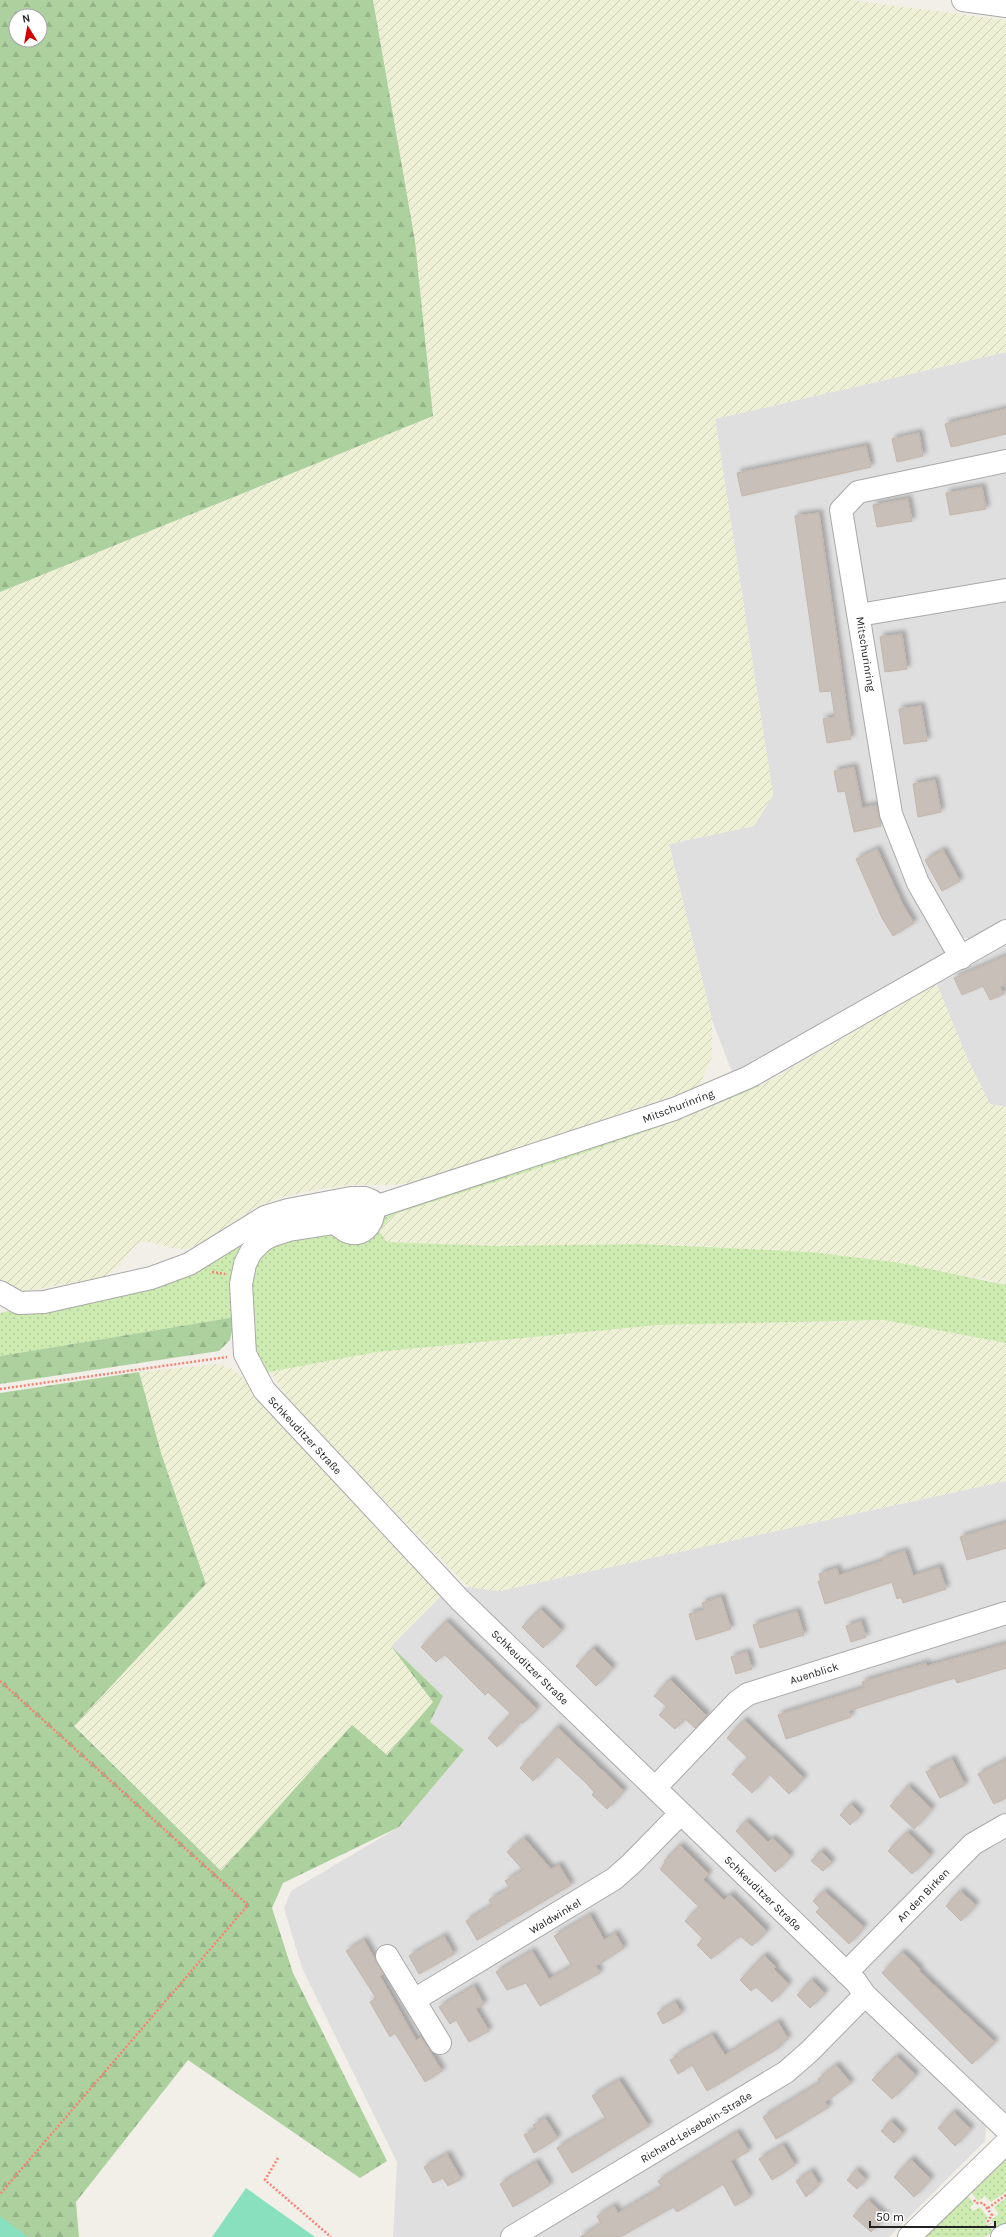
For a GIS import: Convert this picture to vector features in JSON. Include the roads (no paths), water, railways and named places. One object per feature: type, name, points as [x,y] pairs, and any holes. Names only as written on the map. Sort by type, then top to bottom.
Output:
[{"type":"street","points":[[963,0],[1006,6]]},
{"type":"street","name":"Mitschurinring","points":[[961,958],[918,883],[891,814],[841,510],[858,492],[1006,461]]},
{"type":"street","points":[[859,615],[1006,590]]},
{"type":"street","name":"Mitschurinring","points":[[375,1207],[674,1110],[710,1095],[750,1077],[1006,931]]},
{"type":"street","points":[[0,1292],[19,1303],[44,1302],[143,1280],[189,1264],[265,1217],[288,1210],[351,1198],[365,1198],[372,1201],[375,1207]]},
{"type":"street","name":"Schkeuditzer Straße","points":[[375,1207],[334,1223],[289,1230],[273,1235],[263,1240],[251,1252],[245,1264],[241,1284],[245,1354],[264,1390],[460,1600],[846,1973],[865,1995],[1006,2129]]},
{"type":"street","name":"Auenblick","points":[[655,1788],[737,1702],[748,1694],[1006,1613]]},
{"type":"street","name":"Waldwinkel","points":[[414,2000],[614,1879],[632,1864],[680,1813]]},
{"type":"street","name":"An den Birken","points":[[846,1973],[973,1844],[1006,1825]]},
{"type":"street","points":[[387,1956],[440,2043]]},
{"type":"street","name":"Richard-Leisebein-Straße","points":[[512,2237],[786,2072],[810,2052],[865,1995]]},
{"type":"street","points":[[909,2237],[1006,2143]]}]
